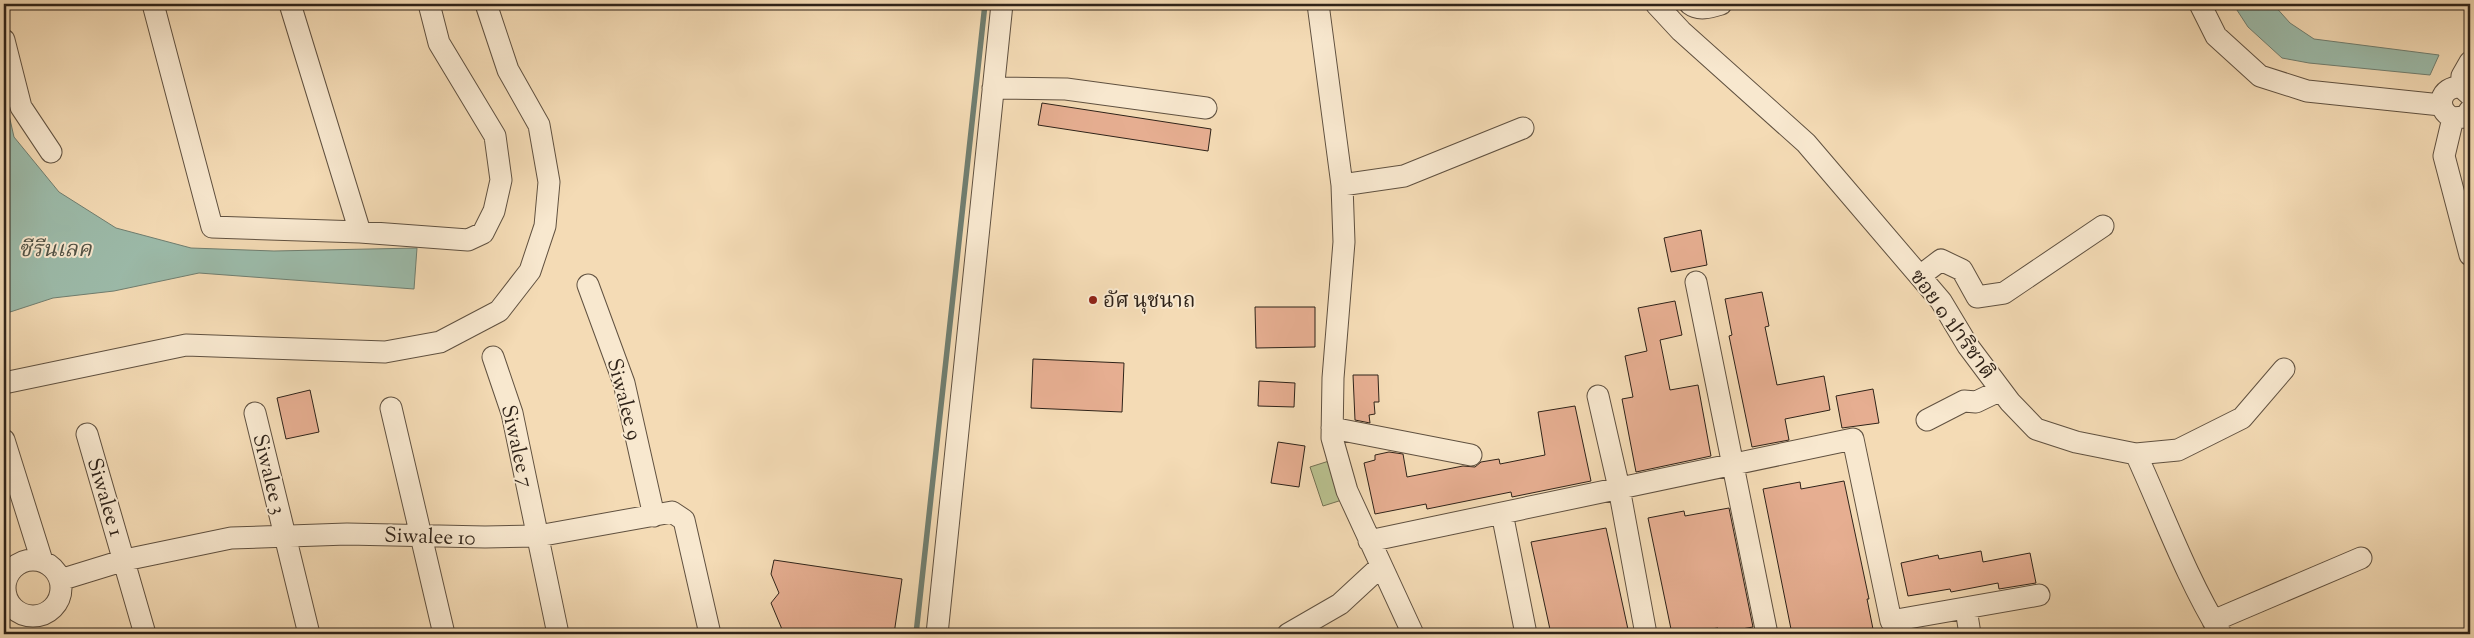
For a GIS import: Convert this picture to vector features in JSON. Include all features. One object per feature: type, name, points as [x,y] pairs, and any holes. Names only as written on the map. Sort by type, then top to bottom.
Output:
[{"type":"street","points":[[154,4],[212,227],[360,232],[468,240],[483,232],[494,212],[500,180],[495,136],[439,43],[429,4]]},
{"type":"street","points":[[290,4],[360,232]]},
{"type":"street","points":[[4,383],[186,345],[385,352],[440,342],[498,311],[530,271],[545,226],[549,182],[539,124],[508,70],[486,4]]},
{"type":"street","points":[[936,634],[1002,4]]},
{"type":"street","points":[[1318,4],[1342,185],[1344,242],[1333,378],[1332,438],[1347,491],[1380,568],[1413,634]]},
{"type":"street","name":"ซอย ๑ ปาริชาติ","points":[[1656,4],[1681,31],[1806,142],[1941,301],[1968,346],[2001,390],[2036,429],[2076,442],[2136,454],[2178,450],[2242,418],[2284,369]]},
{"type":"street","points":[[1690,4],[1695,7],[1709,8],[1721,4]]},
{"type":"street","points":[[2200,4],[2216,36],[2260,76],[2307,92],[2455,111]]},
{"type":"street","points":[[4,40],[21,107],[51,152]]},
{"type":"street","points":[[2470,62],[2462,76],[2465,91],[2448,89],[2444,93],[2455,111],[2444,156],[2470,255]]},
{"type":"street","points":[[993,88],[1066,89],[1206,108]]},
{"type":"street","points":[[1342,185],[1404,176],[1523,128]]},
{"type":"street","points":[[1920,276],[1941,260],[1962,270],[1977,297],[2004,293],[2041,270],[2103,226]]},
{"type":"street","points":[[1696,282],[1768,634]]},
{"type":"street","name":"Siwalee 9","points":[[588,285],[624,383],[654,516]]},
{"type":"street","name":"Siwalee 7","points":[[493,357],[512,413],[558,634]]},
{"type":"street","points":[[1927,420],[1964,401],[1976,402],[2001,390]]},
{"type":"street","points":[[1598,396],[1619,488],[1646,634]]},
{"type":"street","points":[[391,408],[444,634]]},
{"type":"street","name":"Siwalee 3","points":[[255,413],[309,634]]},
{"type":"street","points":[[1332,428],[1471,455]]},
{"type":"street","name":"Siwalee 1","points":[[87,434],[145,634]]},
{"type":"street","points":[[1368,541],[1853,439],[1891,621],[2039,595]]},
{"type":"street","points":[[6,452],[42,561],[56,572],[60,580],[60,598],[49,612],[41,616],[24,615],[7,609],[4,588],[7,562],[24,560],[42,561]]},
{"type":"street","points":[[2136,454],[2165,517],[2175,547],[2217,628],[2361,558]]},
{"type":"street","name":"Siwalee 10","points":[[60,580],[125,560],[231,538],[286,535],[422,534],[485,537],[538,536],[672,512],[684,520],[710,634]]},
{"type":"street","points":[[1502,513],[1526,634]]},
{"type":"street","points":[[1288,634],[1340,604],[1380,568]]},
{"type":"street","points":[[1966,609],[1970,634]]},
{"type":"green space","points":[[1329,461],[1342,500],[1323,506],[1310,467]]},
{"type":"water","points":[[2233,4],[2273,4],[2290,23],[2314,39],[2439,55],[2430,75],[2309,63],[2282,58],[2248,27]]},
{"type":"water","name":"ซีรีนเลค","points":[[4,93],[14,137],[59,192],[116,228],[191,248],[274,251],[417,248],[414,289],[199,273],[114,291],[53,298],[4,314]]},
{"type":"building","points":[[1042,103],[1211,129],[1208,151],[1038,125]]},
{"type":"building","points":[[1701,230],[1707,265],[1671,272],[1664,238]]},
{"type":"building","points":[[1762,292],[1769,326],[1765,327],[1777,385],[1824,376],[1830,410],[1785,419],[1789,440],[1752,447],[1729,336],[1732,335],[1725,299]]},
{"type":"building","points":[[1675,301],[1682,335],[1660,340],[1670,390],[1698,385],[1711,456],[1636,472],[1622,399],[1633,397],[1625,356],[1647,351],[1638,308]]},
{"type":"building","points":[[1255,307],[1315,307],[1315,347],[1256,348]]},
{"type":"building","points":[[1033,359],[1124,363],[1122,412],[1031,408]]},
{"type":"building","points":[[1353,375],[1378,375],[1379,402],[1374,402],[1375,414],[1369,415],[1370,423],[1355,420]]},
{"type":"building","points":[[1259,381],[1295,383],[1294,407],[1258,406]]},
{"type":"building","points":[[1873,389],[1879,423],[1842,428],[1836,396]]},
{"type":"building","points":[[310,390],[319,432],[286,439],[277,398]]},
{"type":"building","points":[[1575,406],[1591,481],[1512,497],[1511,492],[1427,509],[1426,504],[1375,514],[1364,463],[1375,460],[1375,455],[1389,452],[1403,454],[1407,477],[1463,466],[1475,467],[1481,462],[1499,459],[1500,464],[1545,455],[1538,412]]},
{"type":"building","points":[[1278,442],[1305,446],[1299,487],[1271,483]]},
{"type":"building","points":[[1844,481],[1869,599],[1867,599],[1874,634],[1792,634],[1763,489],[1800,482],[1801,489]]},
{"type":"building","points":[[1729,508],[1753,627],[1719,633],[1718,628],[1672,634],[1648,518],[1684,511],[1685,516]]},
{"type":"building","points":[[1606,528],[1629,634],[1551,634],[1531,542]]},
{"type":"building","points":[[1981,551],[1983,562],[2030,553],[2036,583],[1999,589],[1998,583],[1951,592],[1950,589],[1908,596],[1901,563],[1938,555],[1939,559]]},
{"type":"building","points":[[774,560],[902,579],[894,634],[784,634],[771,603],[779,593],[771,574]]},
{"type":"waterway","points":[[916,634],[985,4]]},
{"type":"place","name":"อัศ นุชนาถ","points":[[1093,300]]}]
